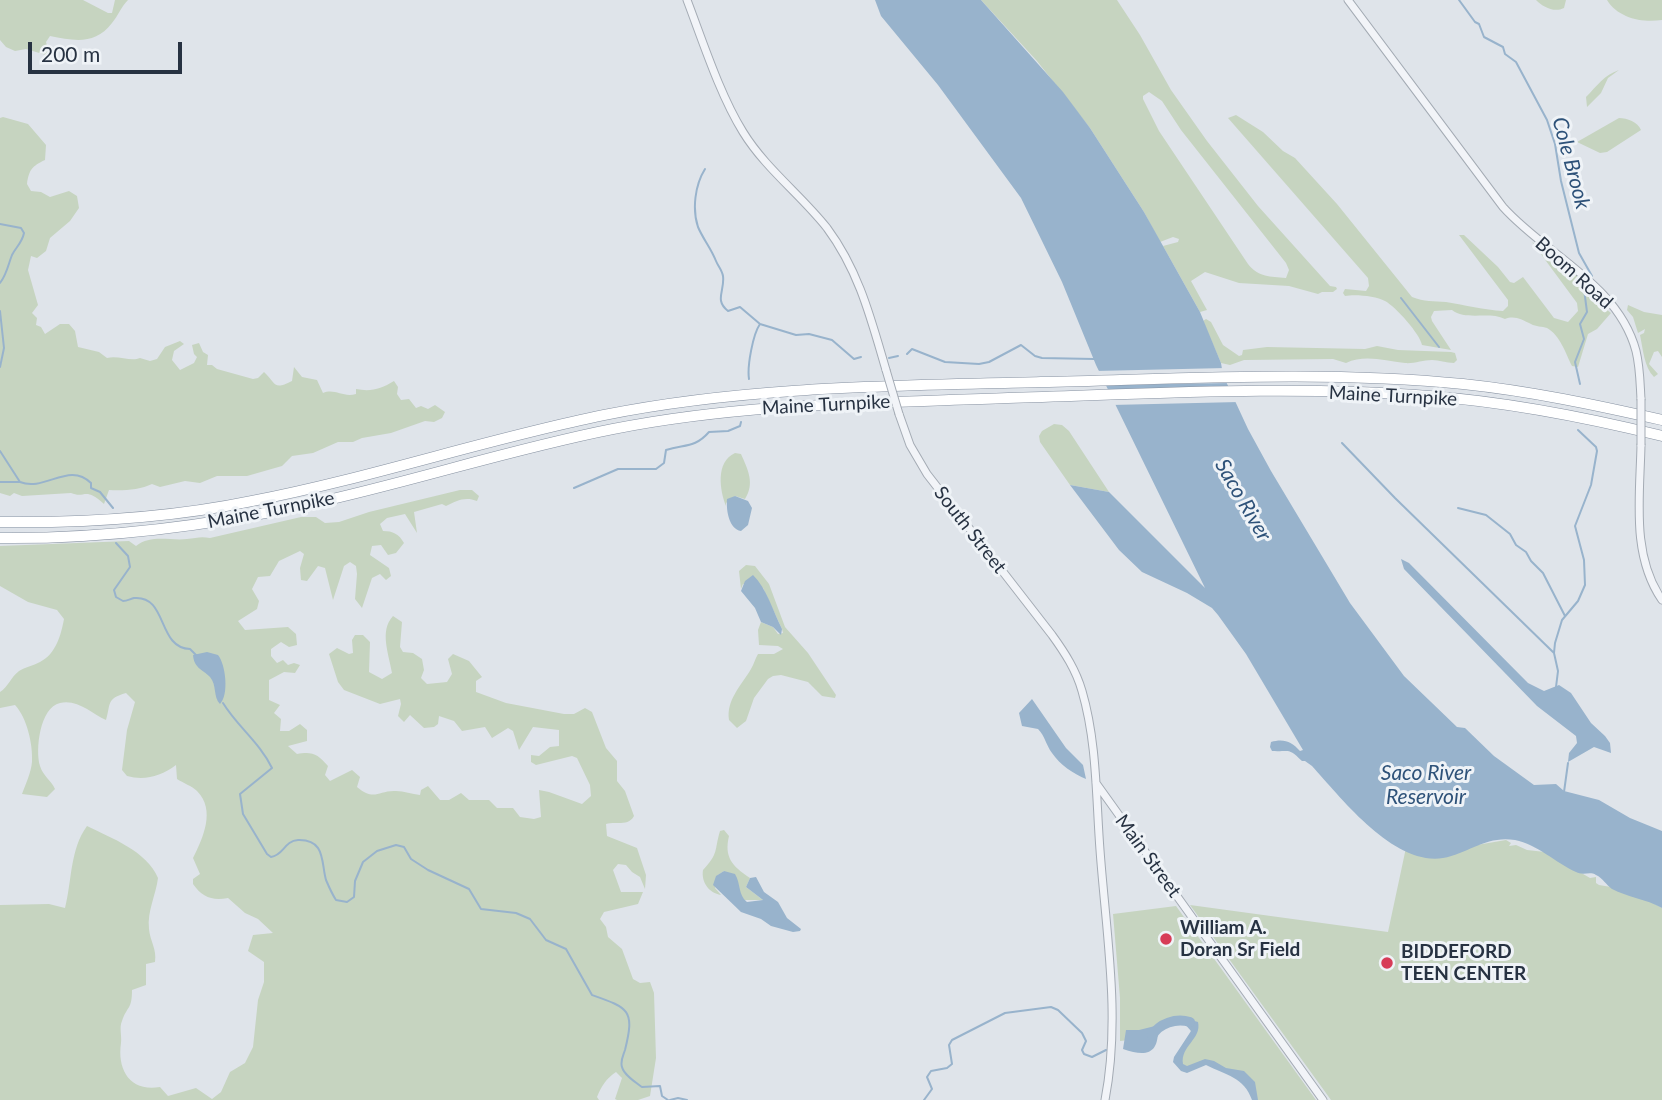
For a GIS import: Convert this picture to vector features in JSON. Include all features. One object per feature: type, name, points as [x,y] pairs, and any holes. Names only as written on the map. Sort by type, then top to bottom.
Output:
[{"type":"highway","name":"Maine Turnpike","points":[[0,522],[145,516],[250,502],[603,415],[720,396],[844,387],[1238,378],[1380,378],[1462,384],[1570,399],[1662,419]]},
{"type":"highway","name":"Maine Turnpike","points":[[0,538],[79,537],[138,532],[256,515],[315,503],[612,429],[730,411],[819,404],[1244,392],[1341,392],[1482,401],[1591,418],[1662,436]]},
{"type":"street","name":"South Street","points":[[687,0],[742,131],[827,229],[849,262],[864,297],[910,445],[927,474],[1070,662],[1087,710],[1096,783],[1112,1010],[1112,1052],[1105,1100]]},
{"type":"street","name":"Boom Road","points":[[1348,0],[1503,207],[1532,236],[1589,281],[1617,312],[1627,328],[1636,351],[1641,399],[1641,551],[1647,574],[1662,600]]},
{"type":"street","name":"Main Street","points":[[1096,783],[1323,1100]]},
{"type":"green space","points":[[0,0],[83,0],[112,13],[115,0],[128,0],[112,23],[99,35],[84,40],[50,36],[46,42],[49,53],[46,55],[26,49],[15,51],[0,40]]},
{"type":"green space","points":[[981,0],[1117,0],[1171,90],[1207,141],[1258,206],[1330,286],[1337,289],[1318,294],[1289,286],[1239,283],[1205,272],[1191,281],[1207,310],[1200,312],[1163,246],[1178,242],[1179,239],[1173,237],[1160,242],[1090,128],[1037,61]],"holes":[[[1149,92],[1162,101],[1181,130],[1286,263],[1289,270],[1286,278],[1261,274],[1248,264],[1159,131],[1143,96]]]},
{"type":"green space","points":[[1536,0],[1566,0],[1564,8],[1553,10]]},
{"type":"green space","points":[[1607,0],[1662,0],[1662,20],[1631,18],[1617,11]]},
{"type":"green space","points":[[1619,70],[1608,78],[1601,93],[1587,107],[1586,97],[1605,78]]},
{"type":"green space","points":[[1236,115],[1263,132],[1283,151],[1295,158],[1337,204],[1412,297],[1503,311],[1508,306],[1508,300],[1459,235],[1464,235],[1510,282],[1514,283],[1523,277],[1554,318],[1568,322],[1578,311],[1577,303],[1532,242],[1582,280],[1602,299],[1611,313],[1597,329],[1588,334],[1578,367],[1572,366],[1552,331],[1518,318],[1464,315],[1452,310],[1434,311],[1432,321],[1451,350],[1422,345],[1407,321],[1385,301],[1365,296],[1345,296],[1345,289],[1366,291],[1369,286],[1368,278],[1228,118]]},
{"type":"green space","points":[[0,118],[28,124],[46,145],[45,160],[34,167],[29,175],[27,184],[31,191],[50,197],[69,191],[77,196],[79,208],[70,221],[50,238],[46,251],[37,258],[31,256],[28,270],[38,305],[32,313],[37,318],[36,325],[41,327],[45,334],[60,324],[69,324],[75,331],[78,347],[99,352],[107,358],[140,358],[150,361],[157,359],[165,347],[180,341],[184,344],[174,351],[172,360],[180,370],[194,363],[197,357],[192,345],[199,343],[203,352],[208,355],[207,365],[253,379],[264,372],[278,385],[292,381],[294,367],[302,377],[317,380],[323,393],[351,395],[356,394],[356,389],[376,389],[394,381],[401,400],[409,399],[416,408],[421,406],[428,409],[435,405],[445,412],[442,418],[353,442],[338,442],[313,453],[292,456],[282,466],[247,476],[217,476],[200,483],[185,481],[160,487],[152,484],[131,490],[109,490],[104,504],[89,494],[22,496],[14,493],[10,496],[0,493]]},
{"type":"green space","points":[[1619,118],[1632,121],[1641,130],[1607,152],[1600,153],[1577,142]]},
{"type":"green space","points":[[1628,305],[1644,312],[1662,315],[1662,357],[1658,351],[1654,352],[1649,364],[1658,374],[1654,377],[1643,352],[1640,335],[1645,329],[1638,333],[1633,317],[1627,310]]},
{"type":"green space","points":[[1206,319],[1211,322],[1223,345],[1239,356],[1243,350],[1267,347],[1365,349],[1377,346],[1398,350],[1451,352],[1455,353],[1457,360],[1454,363],[1432,360],[1408,363],[1368,359],[1346,363],[1333,359],[1244,360],[1230,365],[1221,363],[1203,321]]},
{"type":"green space","points":[[1054,424],[1062,425],[1069,431],[1109,492],[1070,485],[1040,442],[1042,431]]},
{"type":"green space","points":[[735,453],[741,454],[744,460],[750,487],[745,499],[735,496],[726,506],[721,485],[722,470],[724,463]]},
{"type":"green space","points":[[460,490],[472,490],[479,496],[477,501],[465,499],[414,512],[417,533],[405,514],[387,518],[380,524],[383,531],[395,534],[404,543],[396,553],[388,555],[381,545],[372,546],[370,555],[389,568],[391,576],[386,580],[380,574],[372,578],[362,608],[355,599],[356,566],[350,562],[344,566],[333,600],[325,568],[318,566],[307,581],[301,580],[300,568],[304,554],[300,551],[279,561],[270,576],[258,577],[252,589],[259,601],[257,609],[238,621],[245,630],[288,627],[296,634],[297,645],[289,647],[281,642],[271,649],[271,656],[277,663],[283,660],[288,665],[300,665],[295,673],[284,672],[269,680],[269,700],[280,705],[274,713],[281,719],[280,731],[289,731],[300,724],[307,730],[307,741],[288,746],[297,754],[311,753],[321,759],[328,766],[325,775],[330,781],[352,770],[360,777],[357,787],[368,794],[396,791],[420,795],[421,790],[428,786],[440,800],[449,800],[461,793],[469,800],[489,800],[497,808],[513,808],[520,817],[534,819],[541,817],[539,790],[582,804],[591,796],[590,785],[577,758],[572,756],[536,765],[531,762],[531,755],[539,756],[550,747],[559,746],[559,730],[533,727],[519,750],[513,731],[508,728],[492,738],[485,727],[462,731],[454,721],[439,716],[438,724],[424,728],[410,715],[404,722],[398,716],[400,699],[380,704],[344,690],[338,682],[329,654],[337,648],[349,654],[353,653],[352,640],[355,635],[363,635],[370,642],[369,672],[382,679],[392,673],[386,636],[393,616],[402,622],[400,647],[403,652],[413,653],[422,659],[424,670],[421,678],[427,684],[447,682],[452,674],[448,659],[453,654],[469,661],[482,677],[476,681],[476,692],[506,703],[564,714],[574,714],[585,708],[592,712],[606,748],[617,761],[617,781],[625,791],[634,816],[625,823],[606,824],[607,836],[637,848],[646,875],[645,889],[640,877],[626,865],[618,864],[613,870],[621,892],[643,892],[638,904],[604,912],[600,919],[606,927],[608,937],[622,949],[633,979],[640,983],[650,982],[654,993],[656,1058],[650,1096],[638,1100],[615,1099],[622,1078],[616,1072],[603,1086],[597,1097],[599,1100],[0,1100],[0,905],[49,904],[65,908],[74,855],[87,826],[137,853],[146,860],[158,878],[149,922],[155,962],[146,964],[146,985],[132,990],[130,1005],[121,1026],[121,1062],[133,1082],[150,1088],[160,1087],[168,1096],[196,1088],[212,1099],[221,1092],[230,1072],[245,1063],[253,1047],[258,1000],[264,982],[264,962],[248,951],[253,935],[273,933],[228,898],[208,897],[193,884],[193,879],[200,874],[193,858],[204,833],[206,807],[197,791],[177,779],[176,765],[159,775],[146,778],[127,776],[122,770],[127,730],[135,702],[126,693],[112,700],[106,720],[73,703],[53,706],[44,720],[38,750],[41,769],[55,789],[47,797],[22,794],[31,766],[30,739],[23,717],[15,705],[0,708],[0,692],[19,671],[46,659],[59,638],[64,619],[57,610],[28,602],[0,586],[0,546],[129,541],[136,546],[154,539],[210,538],[301,517],[316,517],[325,523],[339,522]]},
{"type":"green space","points":[[746,565],[755,566],[769,584],[785,627],[808,653],[836,695],[835,698],[822,696],[808,682],[781,675],[773,676],[754,698],[746,721],[737,728],[729,720],[735,693],[758,654],[774,654],[783,649],[778,646],[759,645],[758,630],[761,622],[773,627],[778,634],[783,633],[763,588],[743,584],[741,589],[739,571]]},
{"type":"green space","points":[[724,830],[729,836],[728,850],[731,860],[750,878],[746,887],[763,900],[744,900],[724,871],[718,875],[715,888],[721,895],[713,892],[705,883],[703,870],[714,855],[720,831]]},
{"type":"green space","points":[[1506,840],[1511,843],[1509,846],[1516,845],[1527,850],[1545,852],[1590,878],[1596,877],[1596,883],[1599,885],[1629,890],[1662,908],[1662,1100],[1331,1100],[1190,905],[1388,932],[1407,843],[1471,846]]},
{"type":"green space","points":[[1176,906],[1316,1100],[1255,1100],[1252,1086],[1209,1063],[1186,1069],[1178,1062],[1191,1034],[1190,1022],[1165,1021],[1156,1024],[1149,1038],[1120,1041],[1120,998],[1113,914]]},
{"type":"water","name":"Saco River Reservoir","points":[[875,0],[981,0],[1063,92],[1090,128],[1144,212],[1200,312],[1221,363],[1223,375],[1248,429],[1350,603],[1404,676],[1457,727],[1465,728],[1494,756],[1534,785],[1556,784],[1564,791],[1599,800],[1630,818],[1662,831],[1662,908],[1618,892],[1596,875],[1576,872],[1531,845],[1515,840],[1487,842],[1443,858],[1425,858],[1406,852],[1370,827],[1312,766],[1291,752],[1272,751],[1271,742],[1280,740],[1291,743],[1300,751],[1303,750],[1246,654],[1218,615],[1212,608],[1187,593],[1142,572],[1119,550],[1070,485],[1109,492],[1205,588],[1096,365],[1062,282],[1021,198],[938,85],[881,16]]},
{"type":"water","points":[[735,496],[748,501],[752,508],[748,525],[741,531],[731,523],[728,513],[727,499]]},
{"type":"water","points":[[1401,559],[1409,563],[1528,683],[1544,691],[1559,685],[1571,693],[1591,723],[1610,743],[1611,753],[1594,747],[1568,762],[1569,753],[1577,743],[1576,736],[1537,706],[1404,569]]},
{"type":"water","points":[[753,575],[769,600],[782,629],[781,635],[773,627],[761,622],[755,608],[741,591],[745,581]]},
{"type":"water","points":[[207,652],[218,655],[223,666],[225,694],[220,704],[212,680],[197,666],[193,655]]},
{"type":"water","points":[[1032,699],[1066,748],[1083,765],[1086,779],[1059,761],[1038,729],[1022,726],[1019,713]]},
{"type":"water","points":[[724,871],[735,874],[742,896],[747,902],[763,900],[746,887],[750,878],[756,877],[764,892],[778,902],[787,918],[801,929],[800,931],[793,932],[771,926],[761,919],[741,912],[713,885],[716,876]]},
{"type":"water","points":[[1184,1018],[1198,1022],[1198,1028],[1185,1052],[1183,1064],[1187,1066],[1205,1059],[1226,1068],[1244,1071],[1255,1082],[1258,1100],[1252,1100],[1239,1081],[1206,1065],[1187,1073],[1181,1071],[1173,1062],[1174,1057],[1191,1031],[1183,1022],[1175,1020]]},
{"type":"water","points":[[1158,1027],[1158,1036],[1150,1052],[1138,1053],[1123,1049],[1126,1030]]},
{"type":"pier","points":[[1226,368],[1231,383],[1102,385],[1095,371]]},
{"type":"pier","points":[[1233,387],[1239,402],[1111,405],[1104,390]]},
{"type":"waterway","name":"Cole Brook","points":[[1459,0],[1479,24],[1484,37],[1503,47],[1505,54],[1516,62],[1547,120],[1555,144],[1579,253],[1592,276]]},
{"type":"waterway","points":[[705,169],[697,190],[695,213],[698,227],[722,274],[722,303],[728,311],[740,307],[760,324]]},
{"type":"waterway","points":[[0,224],[21,228],[24,233],[0,283]]},
{"type":"waterway","name":"Cole Brook","points":[[1580,384],[1575,362],[1584,339],[1580,324],[1587,312],[1585,285]]},
{"type":"waterway","points":[[1401,298],[1439,347]]},
{"type":"waterway","points":[[0,311],[4,348],[0,367]]},
{"type":"waterway","points":[[749,379],[751,350],[760,324],[796,335],[809,334],[832,340],[854,359],[861,357]]},
{"type":"waterway","points":[[907,354],[912,349],[945,362],[979,364],[989,362],[1021,345],[1042,358],[1094,359]]},
{"type":"waterway","points":[[889,358],[898,356]]},
{"type":"waterway","points":[[574,488],[618,469],[656,469],[664,463],[666,450],[694,443],[709,432],[728,431],[740,426],[741,422]]},
{"type":"waterway","name":"Cole Brook","points":[[1556,687],[1558,671],[1555,643],[1562,620],[1578,601],[1585,585],[1584,560],[1575,526],[1591,485],[1597,451],[1578,430]]},
{"type":"waterway","points":[[1342,443],[1554,653]]},
{"type":"waterway","points":[[0,451],[20,482],[29,484],[65,476],[83,477],[113,508]]},
{"type":"waterway","points":[[0,482],[20,482]]},
{"type":"waterway","points":[[1458,508],[1486,515],[1510,534],[1516,545],[1526,552],[1543,573],[1565,616]]},
{"type":"waterway","points":[[116,543],[128,556],[130,567],[114,590],[116,597],[123,601],[145,599],[158,613],[172,640],[190,649],[197,656]]},
{"type":"waterway","points":[[223,703],[272,768],[240,794],[243,814],[267,854],[275,856],[293,841],[313,843],[321,853],[326,880],[333,895],[336,900],[347,902],[354,897],[355,881],[363,862],[377,851],[396,845],[404,847],[411,859],[428,870],[469,889],[481,909],[516,913],[530,919],[546,940],[566,949],[592,995],[614,1003],[626,1012],[629,1026],[621,1065],[623,1070],[642,1087],[660,1086],[662,1096],[668,1100]]},
{"type":"waterway","name":"Cole Brook","points":[[1564,792],[1568,763]]},
{"type":"waterway","points":[[924,1100],[932,1089],[927,1077],[931,1071],[947,1068],[952,1064],[949,1045],[952,1040],[1005,1013],[1051,1007],[1058,1010],[1082,1033],[1086,1041],[1082,1050],[1084,1054],[1092,1057],[1106,1050]]},
{"type":"waterway","points":[[1152,1036],[1168,1023],[1190,1022]]},
{"type":"waterway","points":[[670,1100],[687,1100]]},
{"type":"place","name":"William A. Doran Sr Field","points":[[1166,939]]},
{"type":"place","name":"BIDDEFORD TEEN CENTER","points":[[1387,963]]},
{"type":"water label","name":"Saco River","points":[[1243,500]]}]
